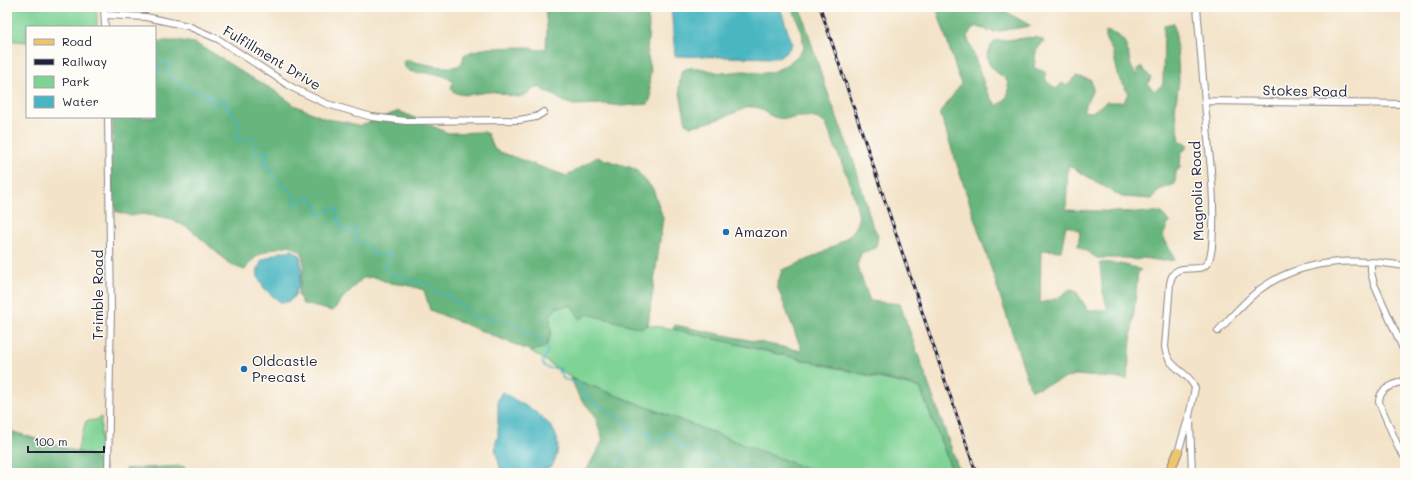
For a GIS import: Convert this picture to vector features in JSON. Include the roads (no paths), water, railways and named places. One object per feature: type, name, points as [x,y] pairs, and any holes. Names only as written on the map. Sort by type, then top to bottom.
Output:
[{"type":"main road","name":"Magnolia Road","points":[[1169,473],[1178,452]]},
{"type":"street","points":[[104,7],[105,26]]},
{"type":"street","name":"Magnolia Road","points":[[1178,452],[1189,416],[1195,388],[1190,380],[1168,359],[1164,347],[1171,278],[1174,272],[1179,269],[1201,268],[1207,264],[1210,259],[1212,248],[1213,196],[1197,7]]},
{"type":"street","name":"Fulfillment Drive","points":[[105,15],[146,17],[188,26],[218,39],[293,88],[327,104],[372,117],[406,121],[519,120],[536,117],[544,112]]},
{"type":"street","name":"Stokes Road","points":[[1205,102],[1405,104]]},
{"type":"street","name":"Trimble Road","points":[[108,118],[111,309],[108,473]]},
{"type":"street","points":[[1218,331],[1258,291],[1280,277],[1307,266],[1323,263],[1352,261],[1405,266]]},
{"type":"street","points":[[1371,262],[1371,272],[1374,284],[1405,352]]},
{"type":"street","points":[[1405,380],[1383,390],[1379,397],[1379,406],[1399,449],[1405,457]]},
{"type":"street","points":[[1189,416],[1192,473]]},
{"type":"water","points":[[671,7],[780,7],[792,44],[786,53],[776,58],[675,56]]},
{"type":"water","points":[[293,250],[300,255],[300,278],[295,295],[289,301],[282,303],[269,293],[262,285],[259,280],[258,269],[262,260],[280,252]]},
{"type":"water","points":[[502,392],[535,412],[553,429],[557,440],[557,452],[552,466],[534,473],[501,473],[495,446],[498,437],[498,399]]},
{"type":"waterway","points":[[156,77],[159,64],[162,62],[169,63],[170,64],[166,73],[185,88],[191,91],[202,90],[204,98],[212,93],[213,98],[209,102],[210,106],[213,107],[220,100],[227,101],[226,106],[237,118],[240,124],[240,133],[235,139],[239,141],[253,137],[256,144],[253,153],[256,155],[264,151],[268,152],[267,161],[262,162],[261,165],[270,165],[271,173],[276,177],[281,186],[291,189],[296,205],[300,205],[303,198],[311,197],[318,209],[318,214],[320,215],[335,208],[337,209],[338,220],[345,232],[348,233],[352,229],[355,229],[357,233],[356,241],[370,246],[370,251],[376,256],[386,253],[392,254],[383,267],[392,275],[402,276],[420,284],[425,282],[436,292],[444,294],[457,302],[474,316],[490,320],[494,317],[500,318],[502,321],[507,323],[509,321],[514,323],[521,330],[540,341],[548,351],[542,363],[546,367],[561,369],[558,371],[562,375],[563,379],[574,382],[583,389],[583,397],[588,394],[591,401],[609,413],[615,415],[618,419],[627,422],[638,432],[651,431],[647,439],[651,443],[670,433],[683,448],[692,446],[706,451],[715,462],[731,463],[743,472],[746,472],[749,469],[755,471],[756,473]]},
{"type":"waterway","points":[[615,473],[625,450],[630,446],[631,439],[629,432],[632,428]]},
{"type":"railway","points":[[820,7],[976,473]]},
{"type":"place","name":"Amazon","points":[[726,232]]},
{"type":"place","name":"Oldcastle Precast","points":[[244,369]]}]
